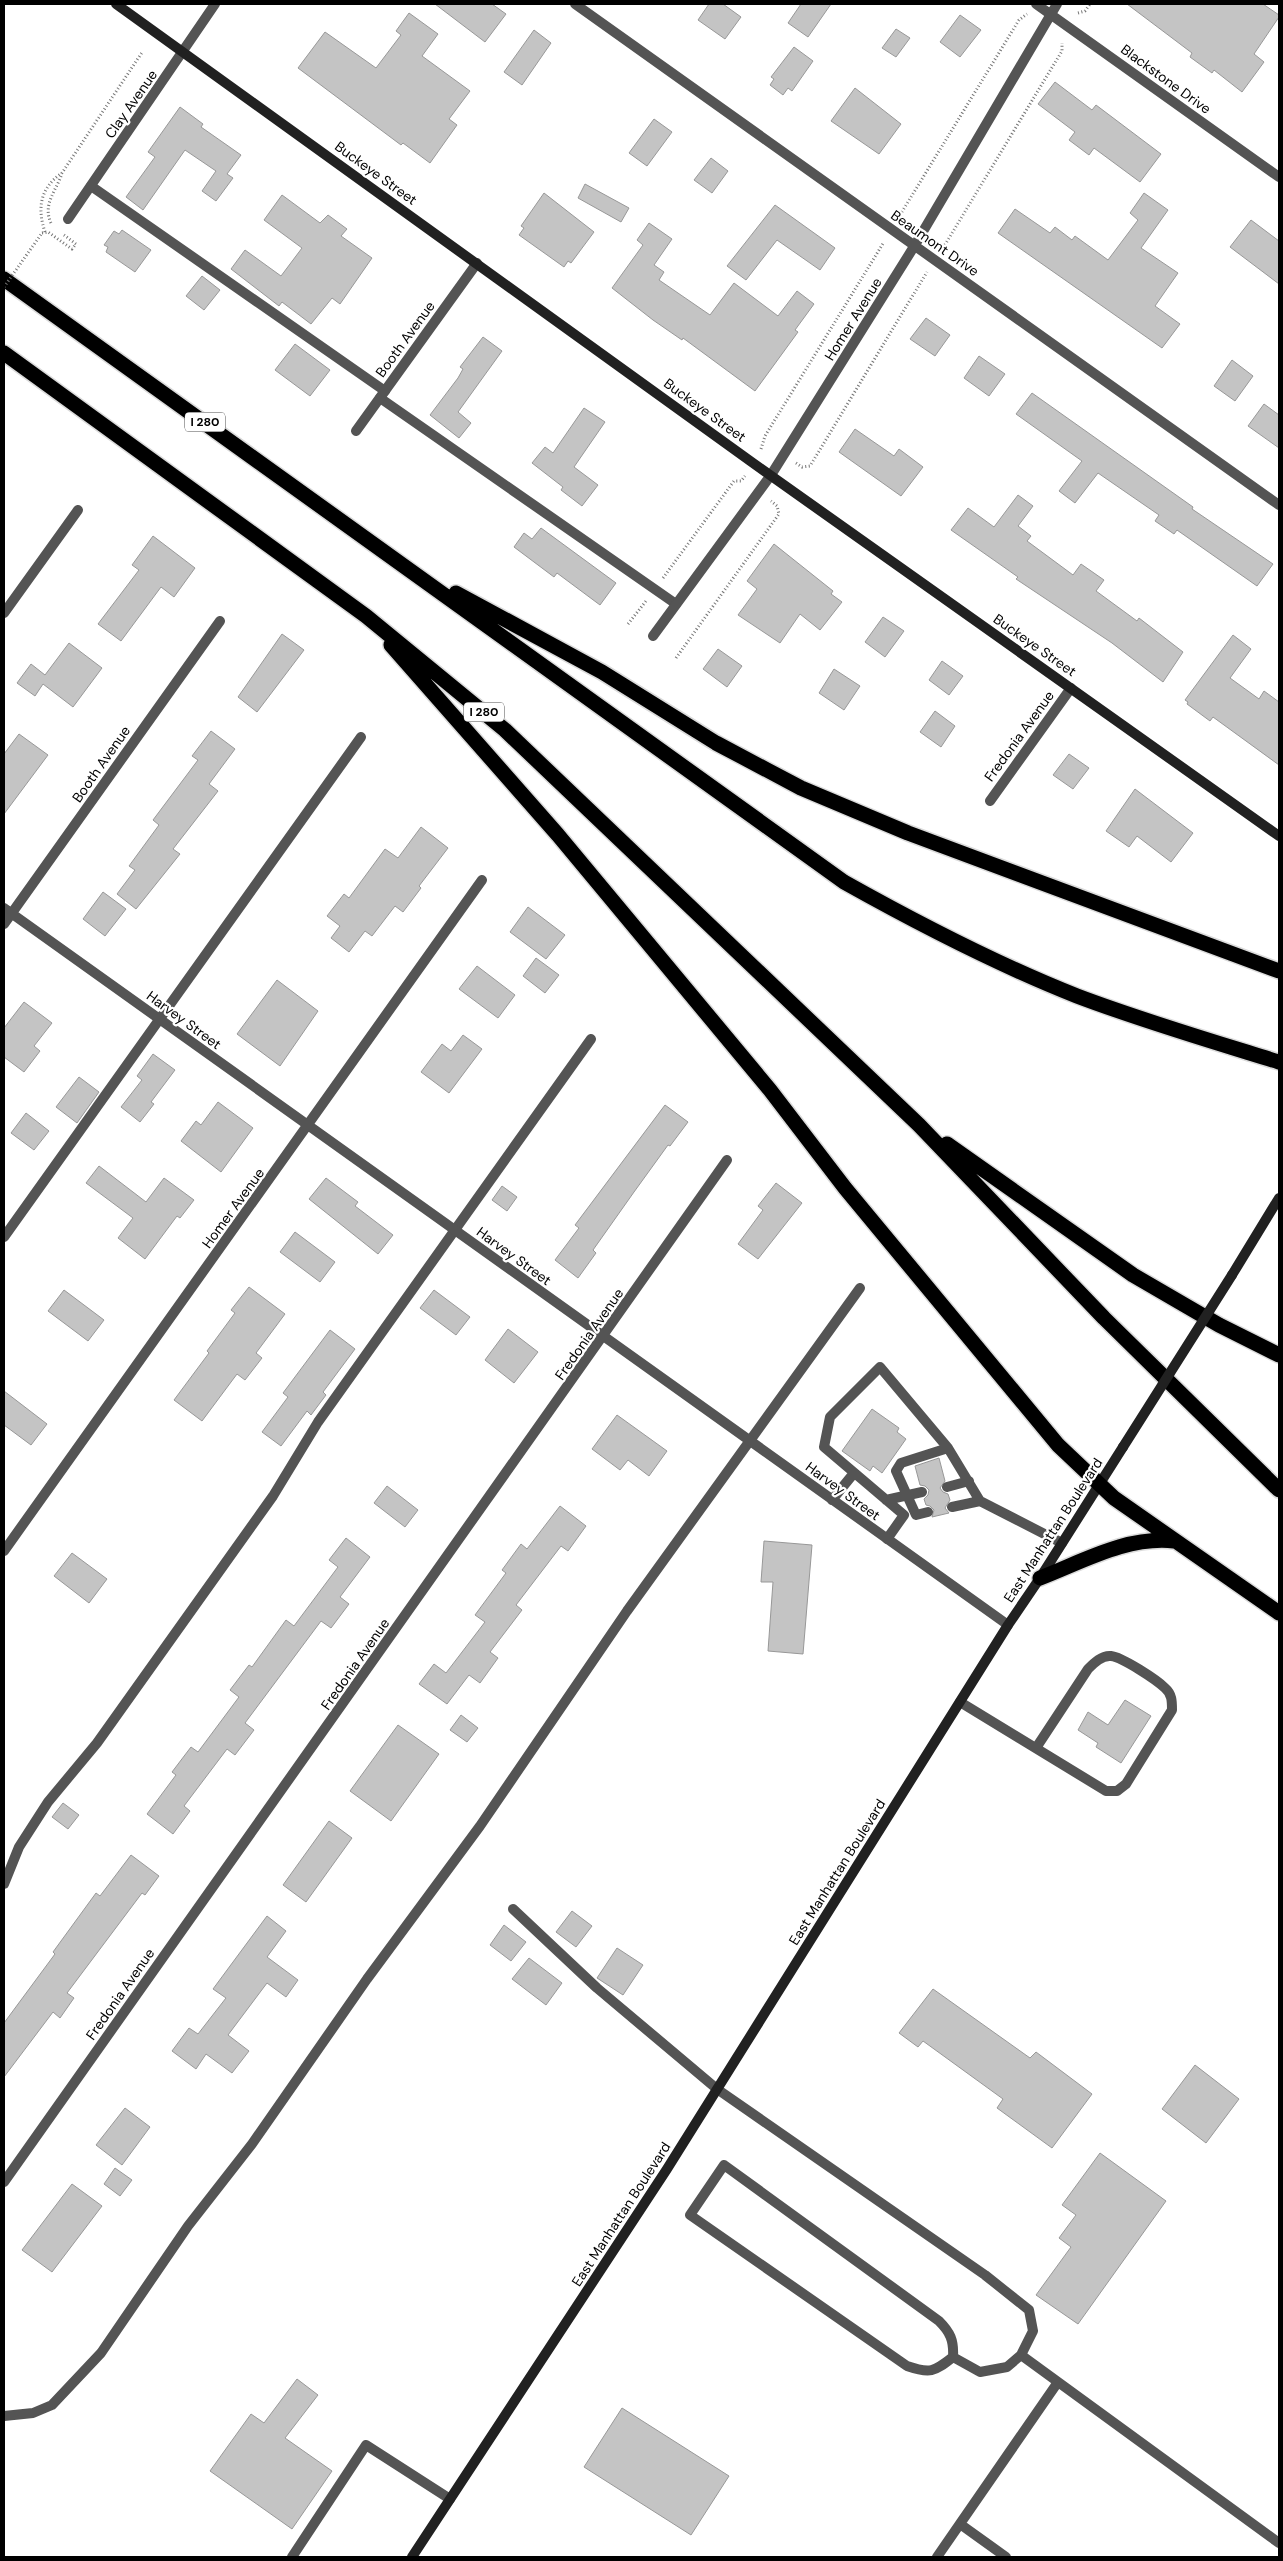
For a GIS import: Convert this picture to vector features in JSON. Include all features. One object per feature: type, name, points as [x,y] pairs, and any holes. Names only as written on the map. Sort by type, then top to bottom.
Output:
[{"type":"highway","name":"I 280","points":[[4,279],[406,566],[715,792],[844,882],[916,923],[1076,995],[1156,1024],[1279,1062]]},
{"type":"highway","name":"I 280","points":[[4,353],[366,616],[505,730],[919,1125]]},
{"type":"highway","points":[[406,566],[602,672],[716,743],[801,788],[908,833],[1279,971]]},
{"type":"highway","points":[[366,616],[590,873],[770,1090],[845,1188],[1058,1445],[1130,1510],[1279,1613]]},
{"type":"highway","points":[[919,1125],[1134,1274],[1219,1325],[1279,1355]]},
{"type":"highway","points":[[919,1125],[1104,1318],[1279,1490]]},
{"type":"highway","points":[[1040,1578],[1126,1544],[1142,1540],[1177,1541]]},
{"type":"street","name":"Buckeye Street","points":[[116,4],[754,463],[1279,836]]},
{"type":"street","name":"Clay Avenue","points":[[68,219],[184,52],[215,4]]},
{"type":"street","name":"Beaumont Drive","points":[[575,4],[1279,505]]},
{"type":"street","name":"Blackstone Drive","points":[[1036,4],[1279,177]]},
{"type":"street","name":"Homer Avenue","points":[[654,636],[771,475],[915,245],[1057,4]]},
{"type":"street","points":[[91,186],[676,604]]},
{"type":"street","name":"Booth Avenue","points":[[356,431],[477,263]]},
{"type":"street","points":[[4,614],[78,510]]},
{"type":"street","name":"Booth Avenue","points":[[4,924],[7,911],[220,621]]},
{"type":"street","name":"Fredonia Avenue","points":[[990,801],[1071,688]]},
{"type":"street","points":[[4,1237],[158,1019],[362,737]]},
{"type":"street","name":"Homer Avenue","points":[[4,1551],[309,1126],[482,880]]},
{"type":"street","name":"Harvey Street","points":[[7,911],[1008,1625]]},
{"type":"street","points":[[4,1884],[19,1846],[48,1802],[103,1735],[273,1496],[318,1422],[591,1039]]},
{"type":"street","name":"Fredonia Avenue","points":[[4,2182],[604,1337],[727,1160]]},
{"type":"street","name":"East Manhattan Boulevard","points":[[412,2557],[662,2178],[1008,1625],[1062,1544],[1279,1198]]},
{"type":"street","points":[[4,2416],[33,2413],[52,2405],[106,2346],[188,2226],[298,2080],[367,1979],[480,1826],[627,1611],[751,1442],[860,1288]]},
{"type":"street","points":[[887,1539],[904,1515],[824,1447],[830,1417],[880,1367],[948,1448],[980,1501],[1062,1544]]},
{"type":"street","points":[[928,1512],[916,1516],[896,1471],[901,1463],[948,1448]]},
{"type":"street","points":[[832,1500],[854,1472]]},
{"type":"street","points":[[947,1487],[969,1481]]},
{"type":"street","points":[[886,1500],[922,1492]]},
{"type":"street","points":[[952,1506],[980,1501]]},
{"type":"street","points":[[960,1702],[1106,1791],[1117,1791],[1126,1784],[1172,1710],[1172,1698],[1166,1688],[1122,1660],[1110,1656],[1096,1660],[1088,1669],[1036,1748]]},
{"type":"street","points":[[513,1909],[597,1988],[717,2089],[977,2269],[1030,2310],[1033,2330],[1021,2356],[1007,2367],[980,2372],[953,2357]]},
{"type":"street","points":[[724,2165],[948,2329],[954,2343],[953,2357],[938,2368],[925,2372],[907,2366],[690,2215],[724,2165]]},
{"type":"street","points":[[1021,2356],[1279,2543]]},
{"type":"street","points":[[937,2557],[1058,2382]]},
{"type":"street","points":[[292,2557],[366,2445],[450,2499]]},
{"type":"street","points":[[960,2524],[1006,2557]]},
{"type":"path","points":[[1072,9],[1079,14],[1085,11],[1090,4]]},
{"type":"path","points":[[628,624],[734,481],[741,481],[754,463],[765,442],[766,436],[904,207],[1019,20],[1026,16]]},
{"type":"path","points":[[53,226],[49,218],[49,201],[62,173],[143,52]]},
{"type":"path","points":[[4,287],[44,232],[40,203],[52,181],[62,173]]},
{"type":"path","points":[[44,232],[72,249],[76,244],[58,230]]},
{"type":"path","points":[[676,658],[779,514],[777,506]]},
{"type":"building","points":[[435,4],[492,4],[506,14],[485,42]]},
{"type":"building","points":[[709,4],[723,4],[741,17],[725,39],[698,20]]},
{"type":"building","points":[[801,4],[831,4],[808,37],[788,23]]},
{"type":"building","points":[[1127,4],[1263,4],[1279,15],[1279,17],[1254,54],[1264,62],[1242,92],[1214,70],[1212,73],[1190,57],[1192,53]]},
{"type":"building","points":[[409,13],[438,34],[422,56],[470,91],[449,119],[457,125],[430,163],[403,143],[401,145],[298,68],[325,32],[376,68],[401,35],[396,31]]},
{"type":"building","points":[[960,15],[981,30],[960,57],[940,42]]},
{"type":"building","points":[[896,29],[910,38],[896,57],[882,48]]},
{"type":"building","points":[[534,30],[551,43],[522,85],[504,72]]},
{"type":"building","points":[[794,47],[813,61],[792,91],[788,88],[783,95],[770,85],[774,79],[771,77]]},
{"type":"building","points":[[1055,82],[1092,110],[1096,105],[1161,154],[1140,182],[1094,148],[1089,155],[1069,140],[1075,132],[1038,104]]},
{"type":"building","points":[[855,88],[901,124],[879,154],[831,121]]},
{"type":"building","points":[[180,107],[203,124],[201,127],[241,155],[227,174],[233,178],[216,201],[202,191],[216,171],[185,150],[143,210],[126,197],[155,157],[148,152]]},
{"type":"building","points":[[654,119],[672,132],[647,166],[629,153]]},
{"type":"building","points":[[711,158],[728,171],[712,193],[694,180]]},
{"type":"building","points":[[585,184],[629,208],[621,222],[578,198]]},
{"type":"building","points":[[544,193],[594,232],[571,263],[568,261],[564,267],[519,235],[524,228],[521,226]]},
{"type":"building","points":[[1144,193],[1168,210],[1141,248],[1178,273],[1155,306],[1180,324],[1162,348],[998,233],[1015,209],[1050,233],[1055,227],[1072,240],[1075,236],[1108,260],[1138,220],[1130,213]]},
{"type":"building","points":[[282,195],[320,223],[328,215],[347,229],[341,236],[372,258],[340,304],[332,298],[311,324],[282,302],[279,306],[231,269],[245,250],[281,276],[302,248],[264,220]]},
{"type":"building","points":[[775,205],[835,248],[820,270],[777,240],[746,280],[727,266]]},
{"type":"building","points":[[1251,220],[1279,241],[1279,284],[1230,247]]},
{"type":"building","points":[[649,223],[672,239],[654,265],[664,272],[659,280],[710,315],[734,283],[778,316],[797,291],[814,304],[795,330],[798,332],[755,391],[683,338],[682,340],[653,320],[612,288],[643,245],[637,240]]},
{"type":"building","points":[[122,230],[151,250],[135,272],[106,252],[108,247],[104,245],[114,231],[119,234]]},
{"type":"building","points":[[202,276],[220,290],[204,310],[186,296]]},
{"type":"building","points":[[926,318],[950,335],[935,356],[910,339]]},
{"type":"building","points":[[483,337],[502,351],[458,412],[471,423],[459,438],[430,415],[458,378],[463,369],[460,367]]},
{"type":"building","points":[[295,344],[330,370],[310,396],[275,370]]},
{"type":"building","points":[[979,356],[1005,374],[989,396],[964,378]]},
{"type":"building","points":[[1232,360],[1253,376],[1235,401],[1214,386]]},
{"type":"building","points":[[1032,393],[1193,507],[1192,509],[1273,564],[1257,586],[1177,530],[1174,534],[1155,521],[1159,515],[1098,473],[1075,503],[1059,491],[1082,461],[1016,414]]},
{"type":"building","points":[[1264,404],[1279,415],[1279,448],[1248,426]]},
{"type":"building","points":[[584,408],[605,422],[574,467],[598,485],[582,506],[561,490],[563,487],[532,463],[545,447],[553,453]]},
{"type":"building","points":[[855,429],[894,456],[899,449],[923,467],[901,496],[839,452]]},
{"type":"building","points":[[1018,495],[1033,506],[1018,526],[1031,536],[1027,541],[1073,575],[1081,564],[1104,580],[1096,591],[1137,621],[1139,618],[1183,652],[1163,682],[1112,643],[1016,579],[1018,577],[951,530],[968,508],[994,527]]},
{"type":"building","points":[[541,528],[616,583],[600,605],[557,573],[554,577],[514,547],[524,533],[532,539]]},
{"type":"building","points":[[153,536],[195,568],[174,597],[161,587],[121,641],[98,624],[139,570],[132,565]]},
{"type":"building","points":[[774,544],[833,591],[831,594],[842,602],[820,630],[800,614],[780,643],[738,615],[757,589],[747,581]]},
{"type":"building","points":[[883,617],[904,631],[885,657],[865,642]]},
{"type":"building","points":[[282,634],[304,650],[257,712],[238,697]]},
{"type":"building","points":[[1233,635],[1251,649],[1230,678],[1259,699],[1264,691],[1279,702],[1279,765],[1213,717],[1210,721],[1187,704],[1188,702],[1185,700]]},
{"type":"building","points":[[69,643],[102,668],[73,707],[43,684],[35,696],[17,683],[31,664],[45,675]]},
{"type":"building","points":[[718,649],[742,666],[727,687],[703,669]]},
{"type":"building","points":[[942,661],[963,676],[949,695],[929,680]]},
{"type":"building","points":[[834,669],[860,686],[844,710],[819,693]]},
{"type":"building","points":[[935,711],[955,726],[941,747],[920,732]]},
{"type":"building","points":[[211,731],[235,749],[209,784],[218,791],[173,849],[180,854],[136,909],[117,894],[135,870],[129,866],[159,825],[153,820],[198,760],[192,756]]},
{"type":"building","points":[[19,734],[48,755],[4,814],[4,754]]},
{"type":"building","points":[[1069,754],[1089,768],[1073,789],[1053,775]]},
{"type":"building","points":[[1135,789],[1193,833],[1171,862],[1137,836],[1129,847],[1106,831]]},
{"type":"building","points":[[421,827],[448,848],[419,886],[421,888],[403,912],[395,906],[372,936],[365,931],[349,952],[331,938],[340,926],[327,916],[344,894],[349,898],[385,849],[398,858]]},
{"type":"building","points":[[103,892],[126,909],[105,936],[83,919]]},
{"type":"building","points":[[528,907],[565,935],[546,959],[510,932]]},
{"type":"building","points":[[536,958],[559,975],[545,993],[523,976]]},
{"type":"building","points":[[477,966],[515,995],[498,1018],[459,989]]},
{"type":"building","points":[[277,980],[318,1011],[280,1066],[237,1034]]},
{"type":"building","points":[[24,1002],[52,1023],[34,1046],[40,1051],[24,1072],[4,1057],[4,1028]]},
{"type":"building","points":[[463,1035],[482,1049],[449,1093],[421,1072],[442,1044],[451,1051]]},
{"type":"building","points":[[153,1054],[175,1070],[151,1102],[154,1104],[140,1122],[121,1107],[142,1080],[137,1076]]},
{"type":"building","points":[[79,1077],[99,1092],[77,1123],[56,1107]]},
{"type":"building","points":[[218,1102],[253,1128],[221,1172],[181,1141],[196,1121],[201,1125]]},
{"type":"building","points":[[665,1105],[688,1122],[670,1146],[668,1145],[593,1250],[596,1253],[578,1278],[555,1260],[579,1228],[575,1225]]},
{"type":"building","points":[[26,1113],[49,1131],[34,1150],[11,1133]]},
{"type":"building","points":[[99,1166],[146,1202],[164,1178],[194,1200],[180,1218],[177,1216],[145,1259],[118,1238],[133,1218],[86,1183]]},
{"type":"building","points":[[326,1178],[358,1202],[355,1206],[393,1235],[378,1254],[309,1199]]},
{"type":"building","points":[[776,1183],[802,1203],[758,1259],[738,1244],[763,1210],[758,1206]]},
{"type":"building","points":[[502,1186],[517,1197],[507,1211],[492,1200]]},
{"type":"building","points":[[295,1232],[335,1262],[320,1282],[280,1252]]},
{"type":"building","points":[[249,1287],[285,1314],[256,1353],[262,1358],[245,1380],[237,1374],[202,1421],[174,1400],[209,1353],[207,1351],[235,1313],[231,1310]]},
{"type":"building","points":[[64,1290],[104,1320],[88,1341],[48,1311]]},
{"type":"building","points":[[434,1290],[470,1317],[456,1335],[420,1308]]},
{"type":"building","points":[[508,1329],[538,1352],[514,1383],[485,1360]]},
{"type":"building","points":[[330,1330],[355,1349],[323,1392],[326,1395],[311,1415],[307,1411],[281,1446],[262,1432],[288,1397],[283,1393]]},
{"type":"building","points":[[4,1391],[47,1424],[31,1445],[4,1425]]},
{"type":"building","points":[[872,1409],[899,1428],[897,1432],[906,1439],[882,1473],[873,1466],[870,1471],[842,1451]]},
{"type":"building","points":[[617,1415],[667,1451],[649,1476],[628,1460],[620,1470],[592,1449]]},
{"type":"building","points":[[939,1458],[945,1481],[940,1488],[948,1494],[950,1500],[945,1508],[949,1513],[932,1517],[934,1510],[926,1505],[924,1499],[928,1495],[929,1490],[925,1486],[920,1485],[915,1466]]},
{"type":"building","points":[[387,1486],[418,1510],[405,1527],[374,1503]]},
{"type":"building","points":[[560,1506],[586,1526],[568,1551],[561,1546],[516,1605],[522,1610],[490,1652],[498,1658],[480,1683],[469,1675],[447,1704],[419,1684],[434,1664],[446,1673],[485,1622],[475,1615],[506,1573],[502,1570],[521,1544],[527,1549]]},
{"type":"building","points":[[346,1538],[370,1557],[340,1597],[349,1604],[331,1628],[321,1621],[245,1723],[254,1730],[235,1755],[227,1749],[184,1806],[190,1811],[173,1834],[147,1814],[176,1775],[172,1772],[191,1747],[198,1752],[239,1697],[230,1690],[249,1665],[252,1667],[286,1620],[294,1626],[338,1567],[329,1560]]},
{"type":"building","points":[[764,1541],[812,1545],[803,1654],[768,1651],[773,1582],[761,1582]]},
{"type":"building","points":[[72,1553],[107,1579],[89,1603],[54,1576]]},
{"type":"building","points":[[1125,1700],[1151,1716],[1121,1763],[1096,1747],[1098,1743],[1078,1730],[1088,1712],[1108,1725]]},
{"type":"building","points":[[461,1715],[478,1728],[467,1742],[450,1730]]},
{"type":"building","points":[[398,1725],[439,1754],[391,1821],[350,1791]]},
{"type":"building","points":[[63,1803],[79,1815],[68,1829],[52,1817]]},
{"type":"building","points":[[329,1821],[352,1838],[306,1902],[283,1885]]},
{"type":"building","points":[[131,1855],[159,1876],[145,1895],[142,1893],[67,1993],[74,1998],[60,2018],[53,2012],[4,2077],[4,2023],[55,1954],[53,1952],[96,1893],[100,1896]]},
{"type":"building","points":[[572,1911],[592,1926],[576,1947],[556,1932]]},
{"type":"building","points":[[267,1916],[286,1931],[267,1957],[298,1980],[286,1997],[267,1983],[228,2035],[249,2051],[232,2073],[206,2054],[196,2069],[172,2051],[189,2028],[198,2034],[226,1998],[213,1989]]},
{"type":"building","points":[[504,1925],[526,1942],[511,1961],[490,1945]]},
{"type":"building","points":[[617,1948],[643,1965],[623,1995],[597,1978]]},
{"type":"building","points":[[529,1958],[562,1983],[546,2005],[512,1979]]},
{"type":"building","points":[[933,1989],[1030,2058],[1036,2052],[1092,2094],[1052,2148],[997,2108],[1003,2099],[923,2041],[918,2047],[899,2033]]},
{"type":"building","points":[[1195,2065],[1239,2099],[1206,2143],[1162,2109]]},
{"type":"building","points":[[125,2108],[150,2127],[122,2165],[96,2145]]},
{"type":"building","points":[[1100,2153],[1166,2201],[1078,2324],[1036,2295],[1071,2247],[1059,2238],[1076,2215],[1062,2205]]},
{"type":"building","points":[[115,2168],[132,2180],[120,2196],[104,2184]]},
{"type":"building","points":[[72,2184],[102,2206],[52,2272],[22,2250]]},
{"type":"building","points":[[297,2379],[318,2395],[285,2438],[332,2471],[292,2529],[210,2471],[251,2414],[264,2423]]},
{"type":"building","points":[[622,2408],[729,2476],[691,2535],[584,2467]]}]
